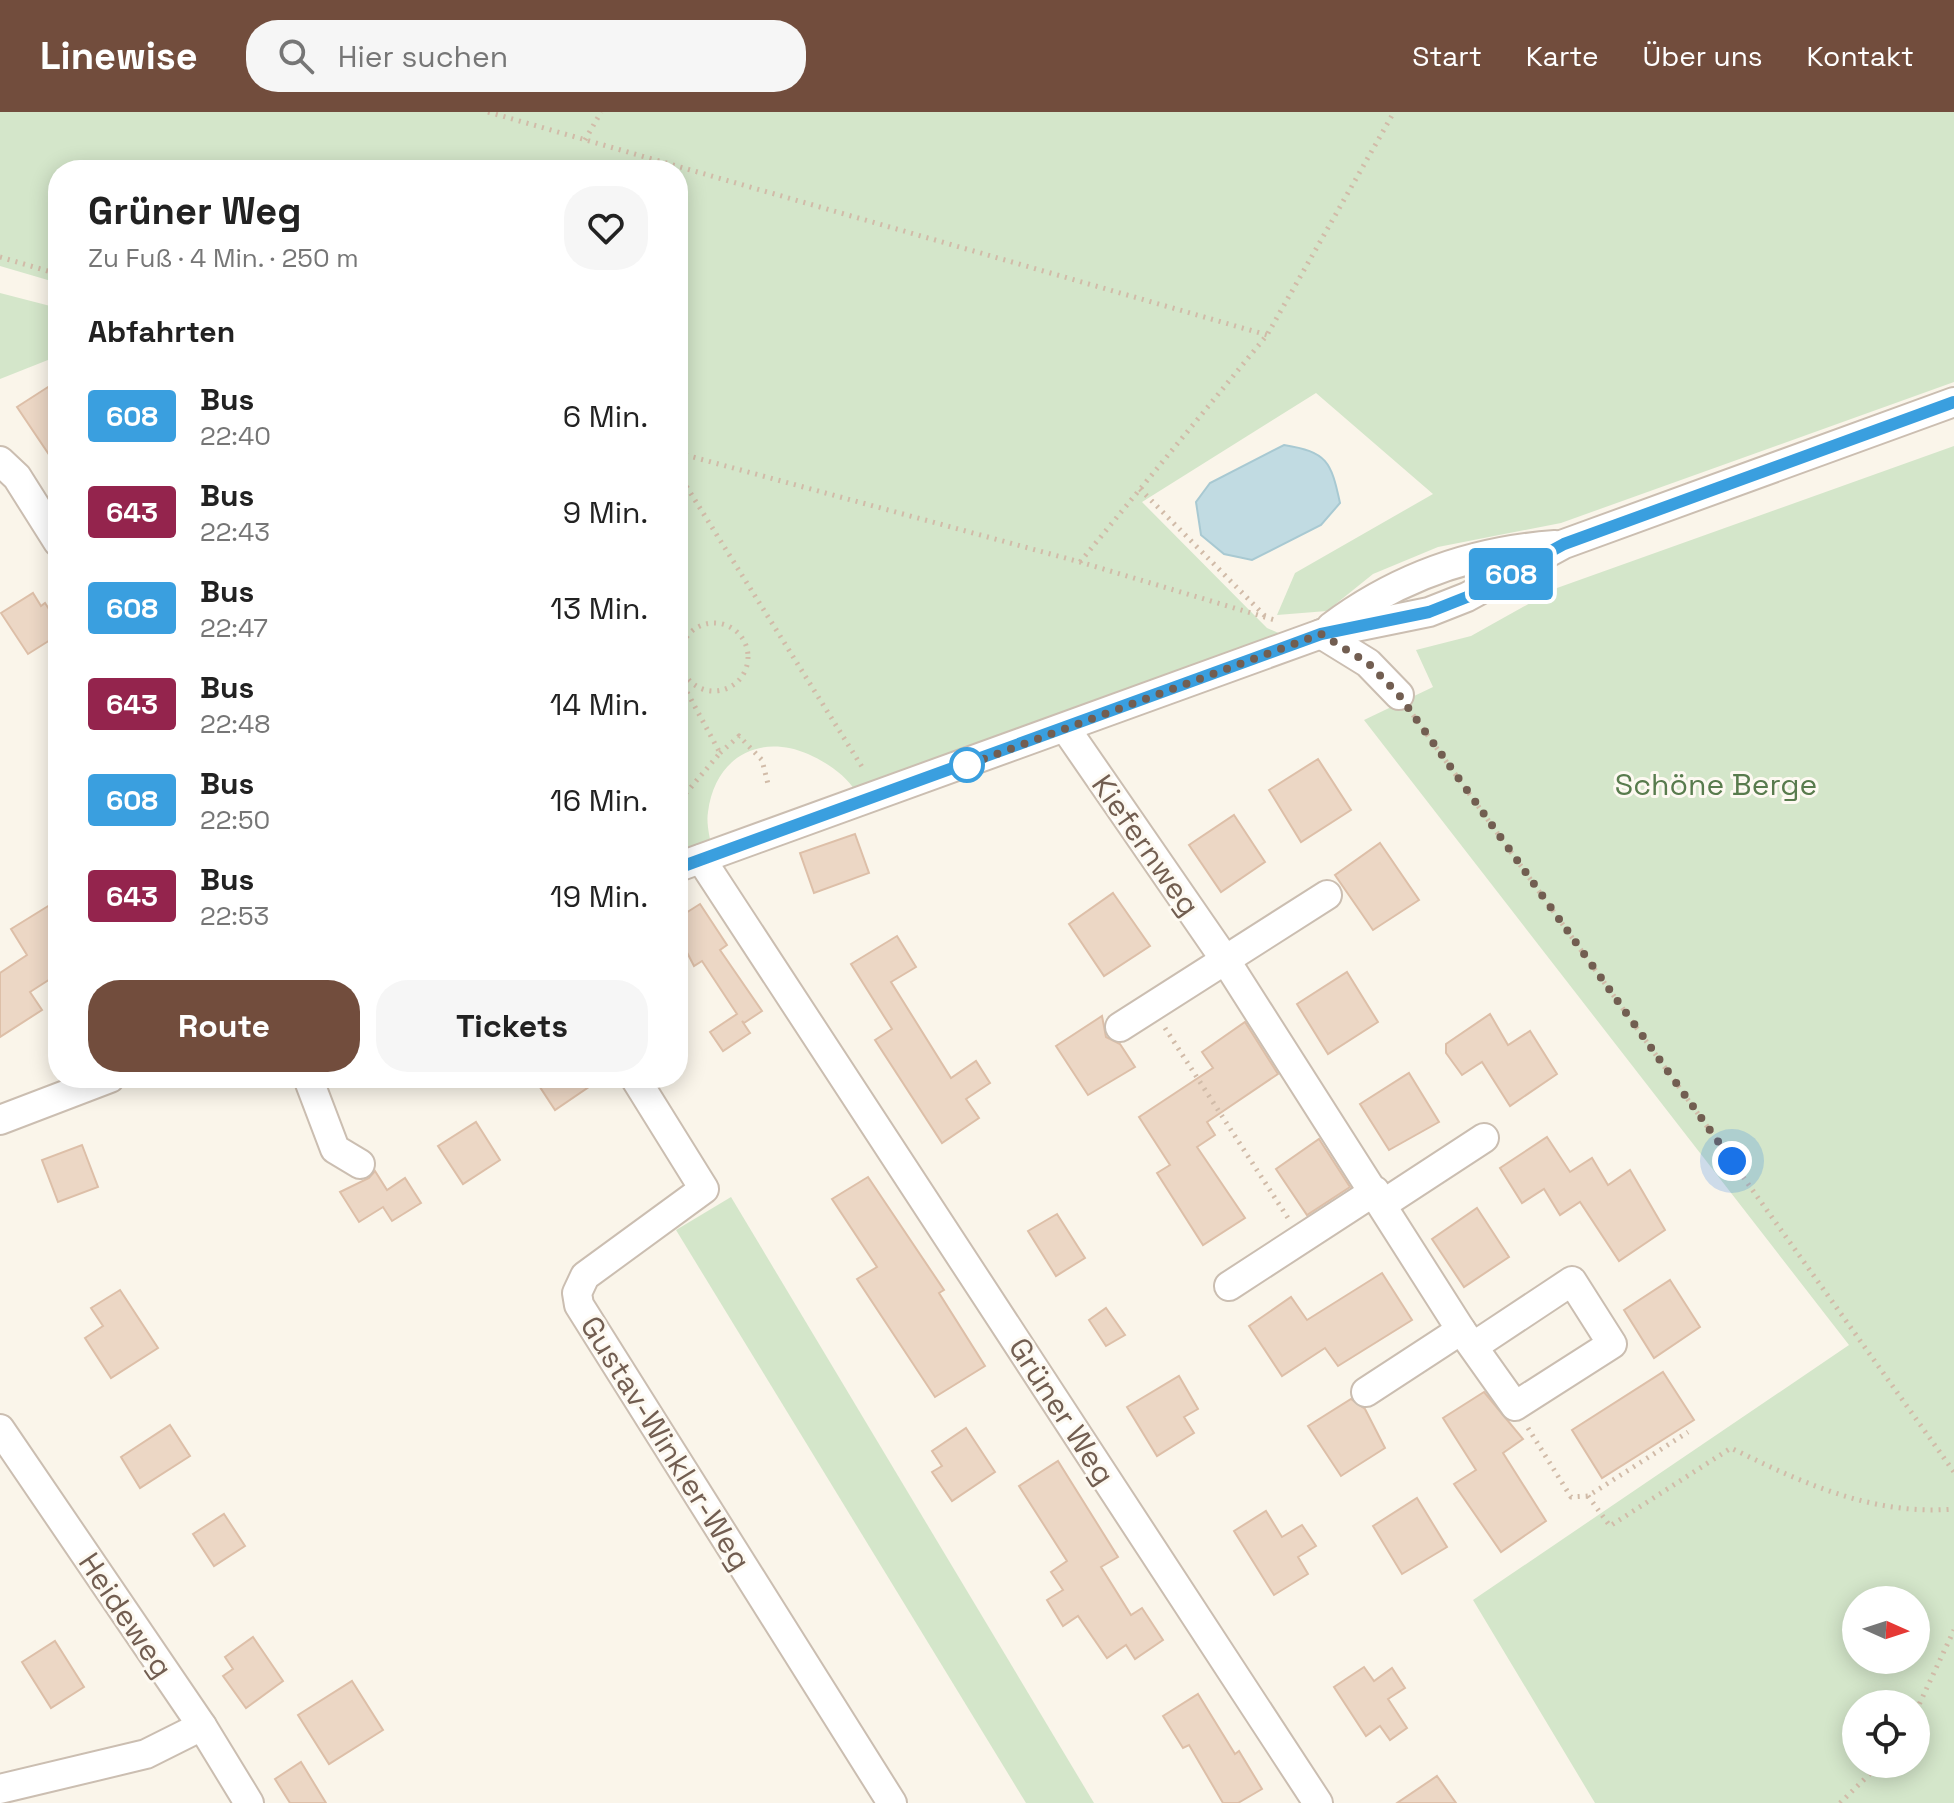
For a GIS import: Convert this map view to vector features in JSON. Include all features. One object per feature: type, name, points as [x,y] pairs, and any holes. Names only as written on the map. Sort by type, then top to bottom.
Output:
[{"type":"street","points":[[690,863],[1321,634],[1429,612],[1467,597],[1564,544],[1954,402]]},
{"type":"street","points":[[0,461],[17,477],[48,526]]},
{"type":"street","points":[[1321,634],[1357,607],[1417,574],[1517,548],[1564,544]]},
{"type":"street","points":[[1321,634],[1368,663],[1399,695]]},
{"type":"street","name":"Kiefernweg","points":[[1066,729],[1226,961],[1515,1406]]},
{"type":"street","name":"Grüner Weg","points":[[690,863],[1318,1803]]},
{"type":"street","points":[[1120,1027],[1327,895]]},
{"type":"street","points":[[0,1120],[84,1088]]},
{"type":"street","points":[[312,1088],[335,1149],[360,1164]]},
{"type":"street","name":"Gustav-Winkler-Weg","points":[[641,1088],[704,1189],[585,1276],[577,1293],[579,1305],[892,1803]]},
{"type":"street","points":[[1229,1286],[1301,1239],[1484,1138]]},
{"type":"street","points":[[1366,1392],[1572,1281],[1612,1344],[1515,1406]]},
{"type":"street","name":"Heideweg","points":[[0,1429],[202,1726],[249,1803]]},
{"type":"street","points":[[0,1789],[146,1754],[202,1726]]},
{"type":"path","points":[[488,112],[655,160]]},
{"type":"path","points":[[585,140],[601,112]]},
{"type":"path","points":[[1080,562],[1267,335],[1394,112]]},
{"type":"path","points":[[688,169],[1267,335]]},
{"type":"path","points":[[0,257],[48,271]]},
{"type":"path","points":[[688,456],[1266,616],[1140,489]]},
{"type":"path","points":[[688,489],[880,795]]},
{"type":"path","points":[[688,636],[697,625],[724,624],[745,639],[749,663],[739,683],[722,692],[704,690],[688,677]]},
{"type":"path","points":[[688,694],[720,753]]},
{"type":"path","points":[[1399,695],[1954,1472]]},
{"type":"path","points":[[688,791],[739,736],[762,760],[768,784]]},
{"type":"path","points":[[1151,1007],[1301,1239]]},
{"type":"path","points":[[1515,1406],[1571,1497],[1588,1496],[1688,1432]]},
{"type":"path","points":[[1588,1496],[1610,1526],[1731,1448],[1812,1487],[1888,1508],[1954,1509]]},
{"type":"path","points":[[1926,1690],[1954,1630]]},
{"type":"path","points":[[1840,1803],[1866,1778]]},
{"type":"green space","points":[[0,112],[1954,112],[1954,382],[1561,523],[1438,547],[1373,574],[1327,611],[1277,615],[1295,573],[1433,494],[1316,393],[1142,502],[1267,628],[1290,638],[856,792],[835,770],[808,754],[790,748],[756,749],[730,764],[712,793],[708,831],[712,849],[688,857],[688,160],[48,160],[48,280],[0,266]]},
{"type":"green space","points":[[0,293],[48,305],[48,360],[0,379]]},
{"type":"green space","name":"Schöne Berge","points":[[1954,446],[1954,1803],[1595,1803],[1473,1600],[1849,1345],[1364,720],[1433,687],[1416,650],[1471,636],[1557,588]]},
{"type":"green space","points":[[731,1197],[1094,1803],[1026,1803],[676,1230]]},
{"type":"water","points":[[1284,445],[1310,451],[1325,461],[1334,477],[1340,503],[1321,525],[1252,560],[1224,554],[1201,535],[1196,502],[1210,483]]},
{"type":"building","points":[[48,387],[48,453],[17,407]]},
{"type":"building","points":[[33,593],[41,606],[45,603],[48,608],[48,641],[28,654],[1,613]]},
{"type":"building","points":[[1318,759],[1351,810],[1301,842],[1269,790]]},
{"type":"building","points":[[1234,815],[1265,862],[1221,892],[1189,845]]},
{"type":"building","points":[[855,834],[869,873],[814,893],[800,853]]},
{"type":"building","points":[[1380,843],[1419,900],[1373,930],[1335,875]]},
{"type":"building","points":[[1113,893],[1150,946],[1104,976],[1069,924]]},
{"type":"building","points":[[700,904],[727,945],[720,950],[762,1011],[744,1023],[742,1021],[750,1033],[723,1051],[710,1032],[737,1014],[702,961],[694,966],[688,954],[688,912]]},
{"type":"building","points":[[48,906],[48,980],[30,992],[42,1010],[0,1037],[0,973],[27,955],[11,929]]},
{"type":"building","points":[[897,936],[916,967],[891,982],[951,1078],[976,1061],[990,1083],[966,1099],[979,1118],[942,1143],[875,1040],[892,1029],[851,964]]},
{"type":"building","points":[[1347,972],[1378,1022],[1328,1054],[1297,1004]]},
{"type":"building","points":[[1490,1014],[1508,1045],[1530,1031],[1557,1074],[1510,1106],[1482,1062],[1462,1075],[1446,1053],[1446,1044]]},
{"type":"building","points":[[1102,1016],[1106,1037],[1120,1044],[1135,1067],[1088,1095],[1056,1046]]},
{"type":"building","points":[[1245,1022],[1278,1074],[1207,1122],[1215,1135],[1197,1147],[1245,1218],[1203,1245],[1157,1173],[1170,1165],[1139,1117],[1213,1068],[1202,1052]]},
{"type":"building","points":[[1409,1073],[1439,1122],[1389,1150],[1360,1104]]},
{"type":"building","points":[[541,1088],[587,1088],[555,1110]]},
{"type":"building","points":[[476,1122],[500,1160],[463,1184],[438,1146]]},
{"type":"building","points":[[1547,1137],[1570,1172],[1592,1158],[1608,1185],[1630,1170],[1665,1230],[1619,1261],[1580,1202],[1560,1215],[1544,1189],[1522,1203],[1500,1168]]},
{"type":"building","points":[[1319,1139],[1350,1187],[1307,1215],[1276,1169]]},
{"type":"building","points":[[82,1145],[98,1187],[58,1202],[42,1160]]},
{"type":"building","points":[[375,1171],[387,1190],[405,1178],[421,1203],[392,1221],[383,1207],[359,1222],[340,1192],[369,1178]]},
{"type":"building","points":[[868,1177],[944,1290],[939,1293],[985,1366],[935,1397],[857,1279],[877,1267],[832,1199]]},
{"type":"building","points":[[1477,1208],[1509,1257],[1464,1287],[1432,1239]]},
{"type":"building","points":[[1057,1214],[1085,1258],[1056,1276],[1028,1231]]},
{"type":"building","points":[[1382,1273],[1412,1320],[1338,1366],[1325,1348],[1282,1376],[1249,1326],[1291,1297],[1307,1320]]},
{"type":"building","points":[[1670,1280],[1700,1327],[1654,1358],[1624,1310]]},
{"type":"building","points":[[120,1290],[158,1348],[111,1378],[85,1338],[103,1326],[91,1308]]},
{"type":"building","points":[[1106,1308],[1125,1335],[1106,1346],[1089,1320]]},
{"type":"building","points":[[1663,1372],[1694,1420],[1602,1478],[1572,1430]]},
{"type":"building","points":[[1179,1376],[1198,1409],[1184,1417],[1194,1433],[1157,1456],[1127,1407]]},
{"type":"building","points":[[1484,1392],[1523,1439],[1503,1453],[1546,1521],[1501,1552],[1454,1484],[1476,1470],[1443,1418]]},
{"type":"building","points":[[1351,1399],[1365,1409],[1385,1448],[1341,1476],[1308,1426]]},
{"type":"building","points":[[170,1425],[190,1456],[140,1488],[121,1457]]},
{"type":"building","points":[[966,1428],[995,1472],[952,1501],[932,1472],[942,1466],[932,1451]]},
{"type":"building","points":[[1058,1461],[1118,1557],[1101,1567],[1131,1615],[1142,1608],[1163,1640],[1135,1659],[1126,1645],[1107,1658],[1078,1616],[1063,1626],[1047,1600],[1063,1590],[1051,1572],[1067,1561],[1019,1486]]},
{"type":"building","points":[[1417,1498],[1447,1547],[1402,1574],[1373,1526]]},
{"type":"building","points":[[1266,1511],[1282,1537],[1302,1525],[1316,1546],[1298,1557],[1308,1574],[1274,1595],[1234,1531]]},
{"type":"building","points":[[224,1514],[245,1546],[214,1566],[193,1534]]},
{"type":"building","points":[[253,1637],[283,1681],[246,1708],[223,1676],[233,1669],[225,1657]]},
{"type":"building","points":[[55,1641],[84,1687],[51,1708],[22,1662]]},
{"type":"building","points":[[1364,1667],[1374,1681],[1392,1668],[1405,1688],[1388,1699],[1407,1728],[1390,1740],[1380,1726],[1366,1736],[1334,1687]]},
{"type":"building","points":[[352,1681],[383,1730],[329,1764],[298,1715]]},
{"type":"building","points":[[1198,1694],[1235,1754],[1239,1751],[1262,1789],[1238,1803],[1223,1803],[1189,1745],[1183,1748],[1163,1716]]},
{"type":"building","points":[[301,1762],[326,1803],[290,1803],[275,1779]]},
{"type":"building","points":[[1437,1776],[1456,1803],[1397,1803]]},
{"type":"bus line","name":"608","points":[[688,864],[1321,634],[1429,612],[1467,597],[1564,544],[1954,402]]},
{"type":"route","points":[[967,765],[962,767],[1321,634],[1368,663],[1399,695],[1732,1161]]}]
